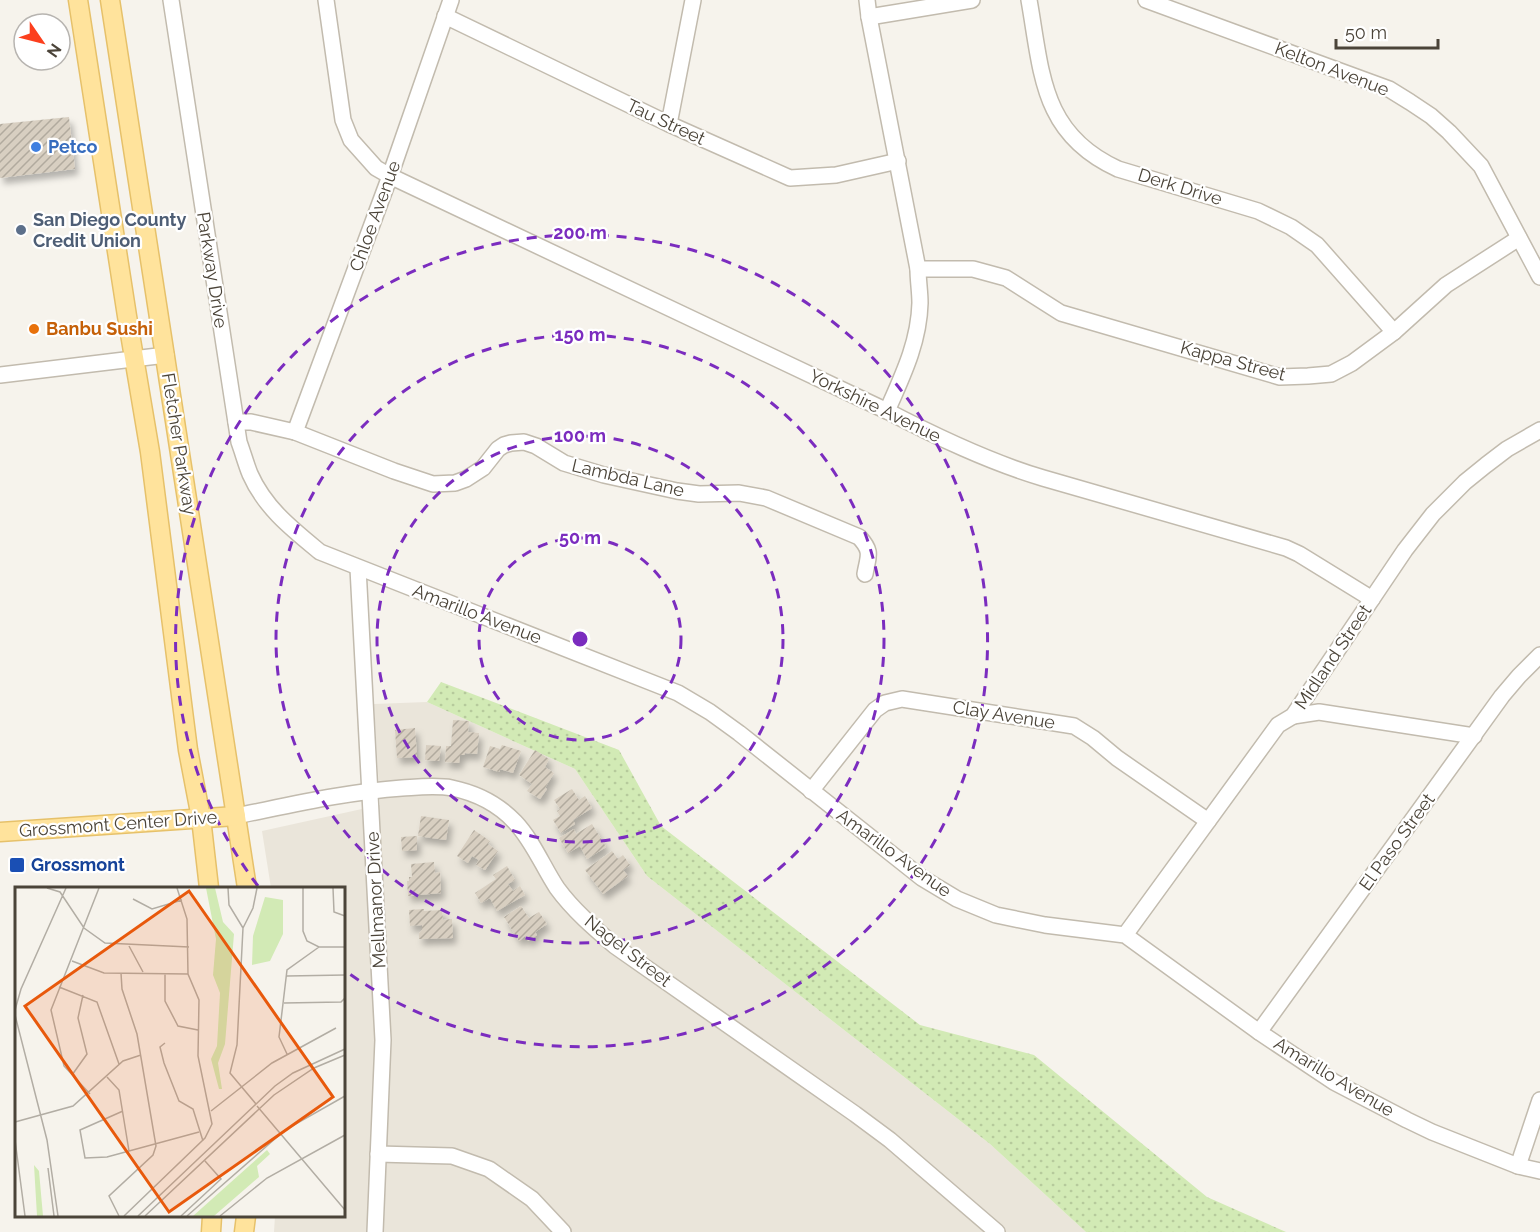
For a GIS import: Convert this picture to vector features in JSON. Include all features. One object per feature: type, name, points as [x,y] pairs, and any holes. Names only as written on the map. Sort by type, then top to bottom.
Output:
[{"type":"main road","name":"Fletcher Parkway","points":[[78,0],[150,452],[188,750],[201,818],[209,887]]},
{"type":"main road","name":"Fletcher Parkway","points":[[110,0],[247,887]]},
{"type":"main road","name":"Grossmont Center Drive","points":[[0,832],[236,816]]},
{"type":"main road","points":[[211,1232],[212,1217]]},
{"type":"main road","points":[[244,1232],[246,1217]]},
{"type":"street","name":"Parkway Drive","points":[[171,0],[239,442],[250,475],[267,504],[288,526]]},
{"type":"street","name":"Yorkshire Avenue","points":[[326,0],[343,120],[351,140],[376,168],[934,435],[1005,466],[1286,548],[1372,599]]},
{"type":"street","name":"Chloe Avenue","points":[[295,432],[390,176],[451,0]]},
{"type":"street","points":[[669,124],[693,0]]},
{"type":"street","points":[[867,0],[918,269],[920,303],[916,334],[907,366],[887,411]]},
{"type":"street","points":[[869,17],[972,0]]},
{"type":"street","name":"Derk Drive","points":[[1029,0],[1043,77],[1050,102],[1063,125],[1081,146],[1098,159],[1118,169],[1258,211],[1291,226],[1317,245],[1394,332]]},
{"type":"street","name":"Kelton Avenue","points":[[1146,0],[1389,89],[1410,102],[1449,132],[1481,166],[1540,277]]},
{"type":"street","name":"Tau Street","points":[[445,16],[669,124],[789,178],[836,176],[898,162]]},
{"type":"street","name":"Kappa Street","points":[[918,269],[973,269],[1006,278],[1061,313],[1280,377],[1308,376],[1331,374],[1352,363],[1394,332],[1446,285],[1519,238]]},
{"type":"street","points":[[0,375],[166,355]]},
{"type":"street","name":"Lambda Lane","points":[[236,422],[251,422],[295,432],[433,484],[444,485],[466,479],[483,468],[498,449],[511,442],[518,442],[530,443],[564,463],[614,477],[688,493],[739,493],[766,498],[859,537],[867,546],[865,574]]},
{"type":"street","name":"Midland Street","points":[[1125,935],[1278,725],[1293,716],[1419,532],[1449,497],[1486,465],[1507,449],[1540,430]]},
{"type":"street","name":"Amarillo Avenue","points":[[288,526],[320,552],[678,693],[739,733],[922,878],[952,897],[975,908],[1018,921],[1125,935],[1319,1073],[1407,1120],[1518,1166],[1540,1171]]},
{"type":"street","name":"Mellmanor Drive","points":[[358,567],[383,1040],[375,1232]]},
{"type":"street","name":"El Paso Street","points":[[1259,1032],[1502,696],[1540,655]]},
{"type":"street","name":"Clay Avenue","points":[[811,791],[875,710],[885,703],[902,699],[1074,726],[1208,821]]},
{"type":"street","points":[[1293,716],[1319,712],[1474,736]]},
{"type":"street","name":"Nagel Street","points":[[236,816],[370,790],[436,786],[480,797],[493,804],[520,827],[558,888],[584,918],[615,946],[890,1140],[997,1232]]},
{"type":"street","points":[[1518,1166],[1540,1100]]},
{"type":"street","points":[[378,1154],[452,1156],[489,1169],[531,1199],[563,1232]]},
{"type":"shaded area","points":[[427,702],[575,769],[647,876],[990,1144],[1086,1232],[274,1232],[275,1217],[345,1217],[345,887],[271,887],[262,831],[380,805],[374,704]]},
{"type":"green space","points":[[441,682],[619,750],[661,826],[920,1025],[1034,1055],[1207,1197],[1286,1232],[1086,1232],[990,1144],[647,876],[575,769],[427,702]]},
{"type":"building","name":"Petco","points":[[69,117],[75,169],[0,178],[0,124]]},
{"type":"building","points":[[453,720],[469,721],[468,732],[479,733],[477,754],[460,755],[459,763],[445,762],[446,746],[451,746]]},
{"type":"building","points":[[415,728],[417,757],[397,758],[395,730]]},
{"type":"building","points":[[426,745],[441,746],[439,761],[425,760]]},
{"type":"building","points":[[502,745],[521,751],[513,773],[483,767],[490,746],[500,749]]},
{"type":"building","points":[[535,750],[549,759],[545,767],[554,773],[540,799],[527,791],[532,784],[519,775]]},
{"type":"building","points":[[572,789],[579,800],[585,796],[592,808],[573,820],[575,824],[561,833],[553,820],[560,816],[557,811],[560,809],[554,800]]},
{"type":"building","points":[[421,816],[449,820],[446,840],[418,836]]},
{"type":"building","points":[[592,824],[606,847],[587,859],[580,846],[568,853],[559,838],[574,829],[576,834]]},
{"type":"building","points":[[474,830],[490,841],[488,844],[498,851],[485,870],[476,865],[479,860],[472,856],[468,863],[457,856]]},
{"type":"building","points":[[417,836],[417,850],[402,851],[401,837]]},
{"type":"building","points":[[612,851],[618,859],[623,855],[630,865],[623,870],[628,876],[603,894],[585,870]]},
{"type":"building","points":[[434,862],[435,873],[440,872],[441,893],[408,896],[407,881],[409,877],[412,877],[411,864]]},
{"type":"building","points":[[507,866],[515,880],[508,884],[513,891],[520,886],[525,895],[497,911],[490,898],[481,903],[475,893],[496,879],[493,875]]},
{"type":"building","points":[[521,906],[529,918],[539,912],[547,924],[535,932],[537,935],[528,941],[525,936],[519,941],[504,917]]},
{"type":"building","points":[[424,909],[424,911],[442,910],[443,920],[452,919],[453,938],[419,939],[422,925],[410,926],[409,910]]},
{"type":"place","name":"Petco","points":[[36,147]]},
{"type":"place","name":"San Diego County Credit Union","points":[[21,230]]},
{"type":"place","name":"Banbu Sushi","points":[[34,329]]},
{"type":"place","name":"Grossmont","points":[[17,865]]}]
